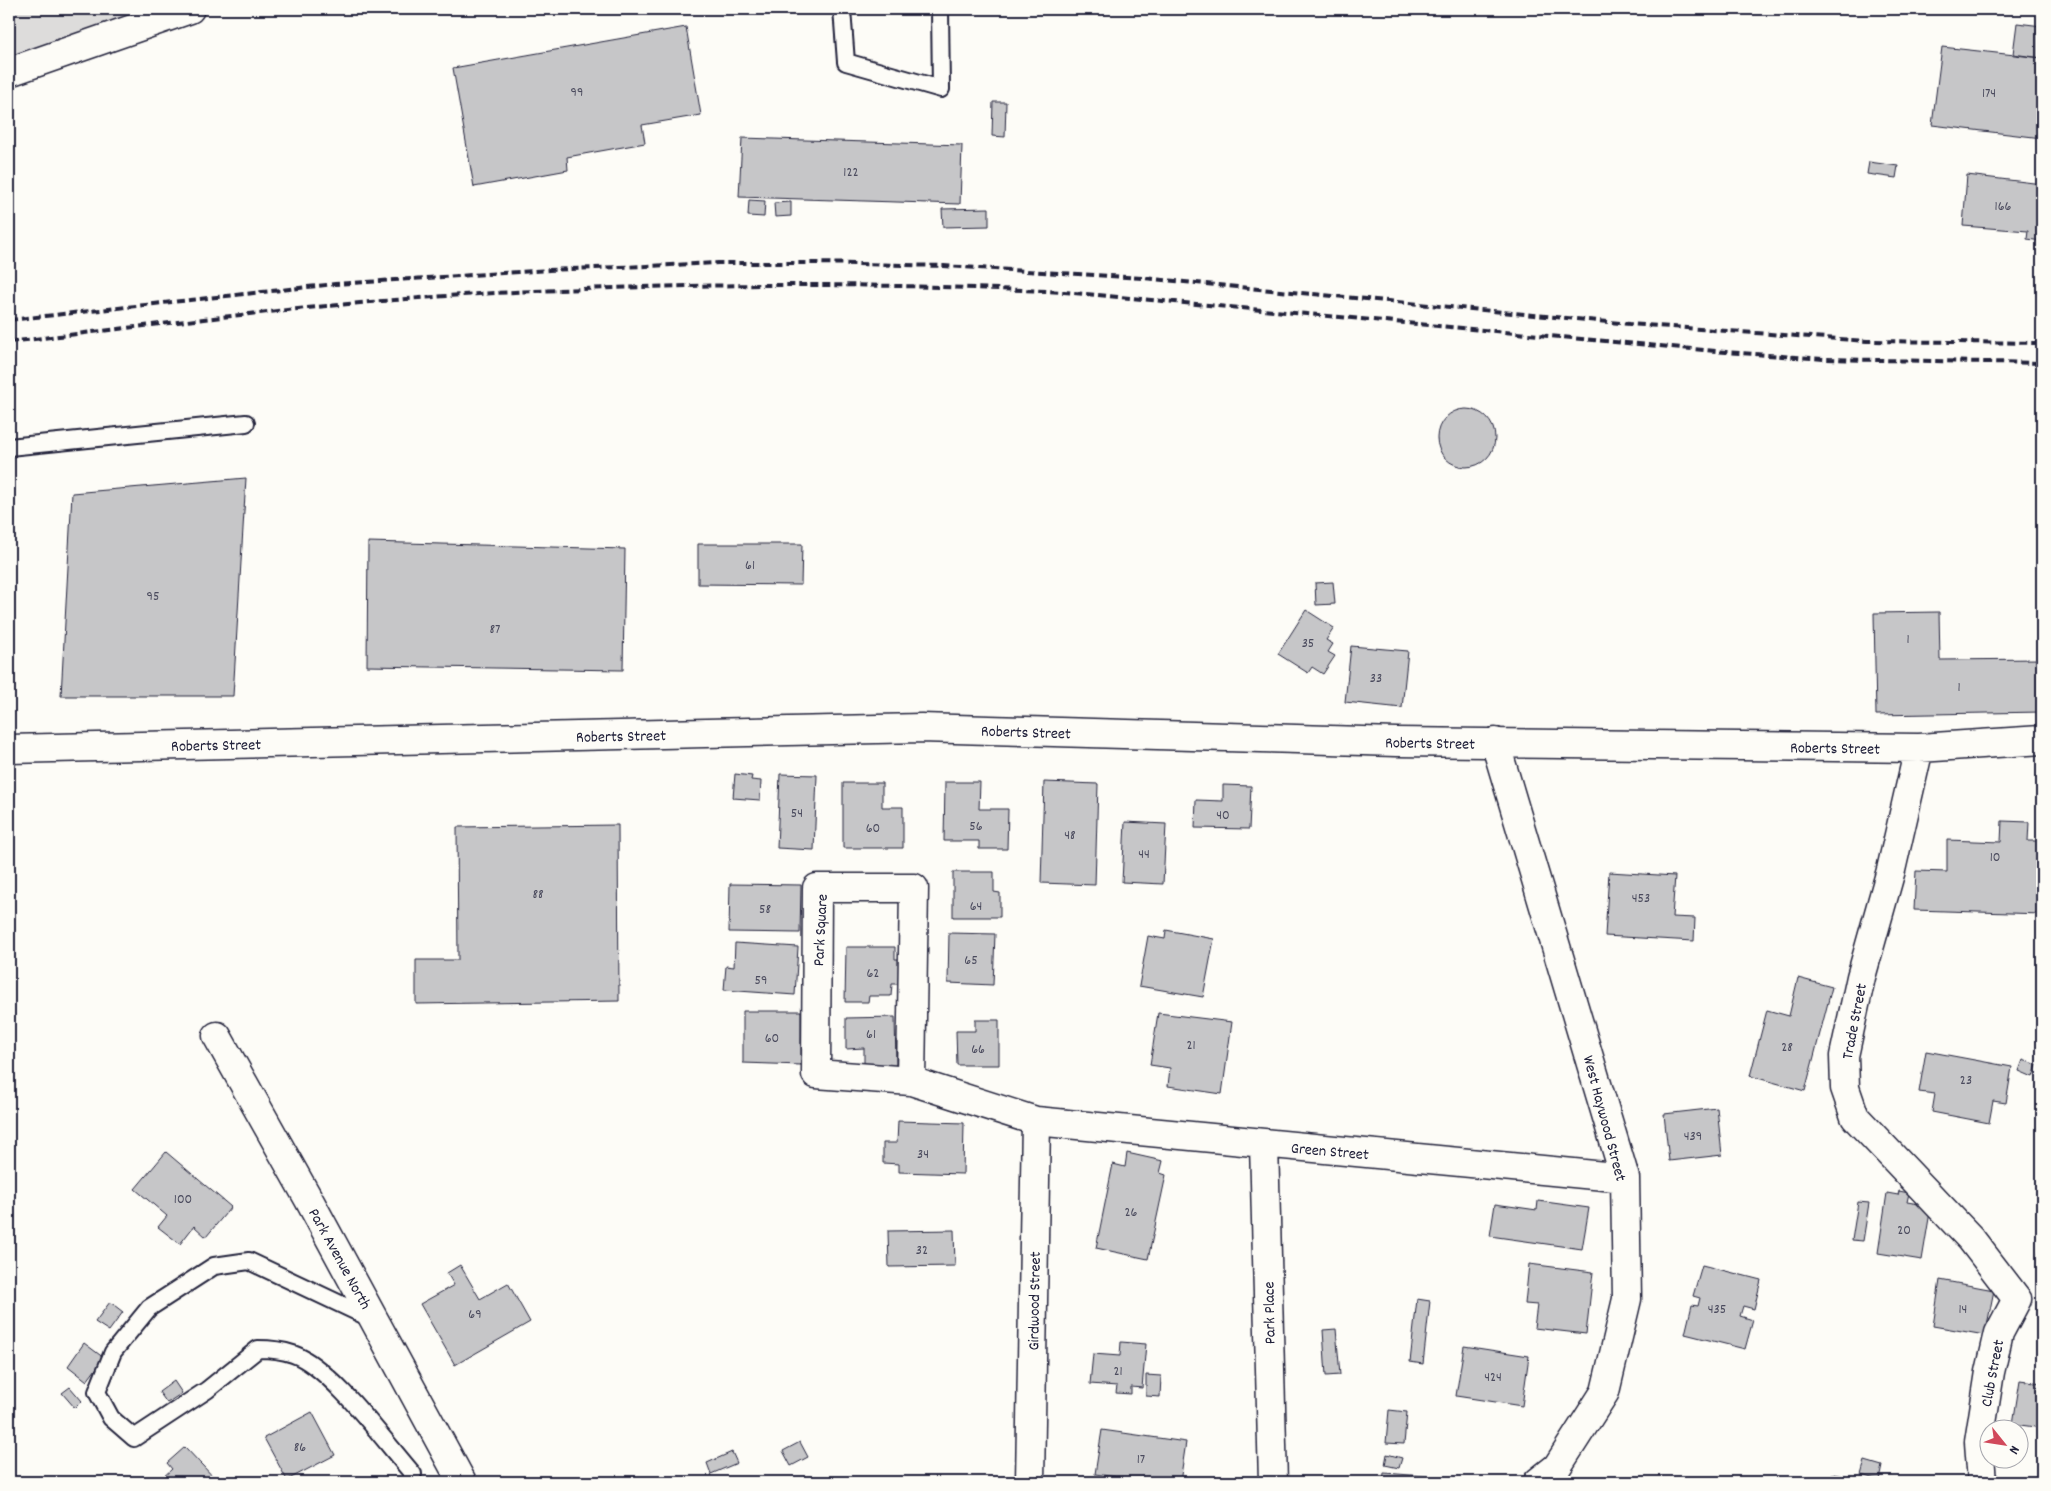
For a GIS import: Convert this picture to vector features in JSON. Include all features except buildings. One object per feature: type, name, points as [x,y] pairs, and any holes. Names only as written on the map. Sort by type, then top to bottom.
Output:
[{"type":"street","points":[[9,72],[190,9]]},
{"type":"street","name":"Roberts Street","points":[[9,749],[921,728],[1396,742],[1919,748],[2042,740]]},
{"type":"street","name":"West Haywood Street","points":[[1495,742],[1625,1178],[1627,1299],[1605,1392],[1557,1467],[1538,1482]]},
{"type":"street","name":"Trade Street","points":[[1919,748],[1891,870],[1861,977],[1844,1056],[1845,1088],[1855,1117],[1971,1239],[2017,1298]]},
{"type":"street","name":"Park Square","points":[[911,1081],[914,888],[817,888],[816,1074],[911,1081],[1036,1121]]},
{"type":"street","name":"Park Avenue North","points":[[217,1036],[462,1482]]},
{"type":"street","name":"Green Street","points":[[1036,1121],[1625,1178]]},
{"type":"street","name":"Girdwood Street","points":[[1030,1482],[1036,1121]]},
{"type":"street","name":"Park Place","points":[[1264,1144],[1273,1482]]},
{"type":"street","name":"Club Street","points":[[1982,1482],[1979,1442],[1990,1372],[1999,1333],[2017,1298]]},
{"type":"lane","points":[[842,9],[846,62],[941,89],[940,9]]},
{"type":"lane","points":[[9,448],[246,423]]},
{"type":"lane","points":[[374,1320],[249,1261],[214,1266],[149,1308],[113,1352],[97,1392],[111,1418],[134,1438],[208,1390],[258,1349],[285,1352],[314,1367],[342,1390],[413,1474]]},
{"type":"shaded area","points":[[9,9],[183,9],[9,63]]},
{"type":"railway","points":[[9,320],[335,284],[549,270],[718,263],[816,263],[944,266],[1143,278],[1630,324],[1867,341],[2042,343]]},
{"type":"railway","points":[[9,342],[252,314],[434,297],[637,287],[851,285],[1064,292],[1726,352],[1824,359],[2042,363]]}]
